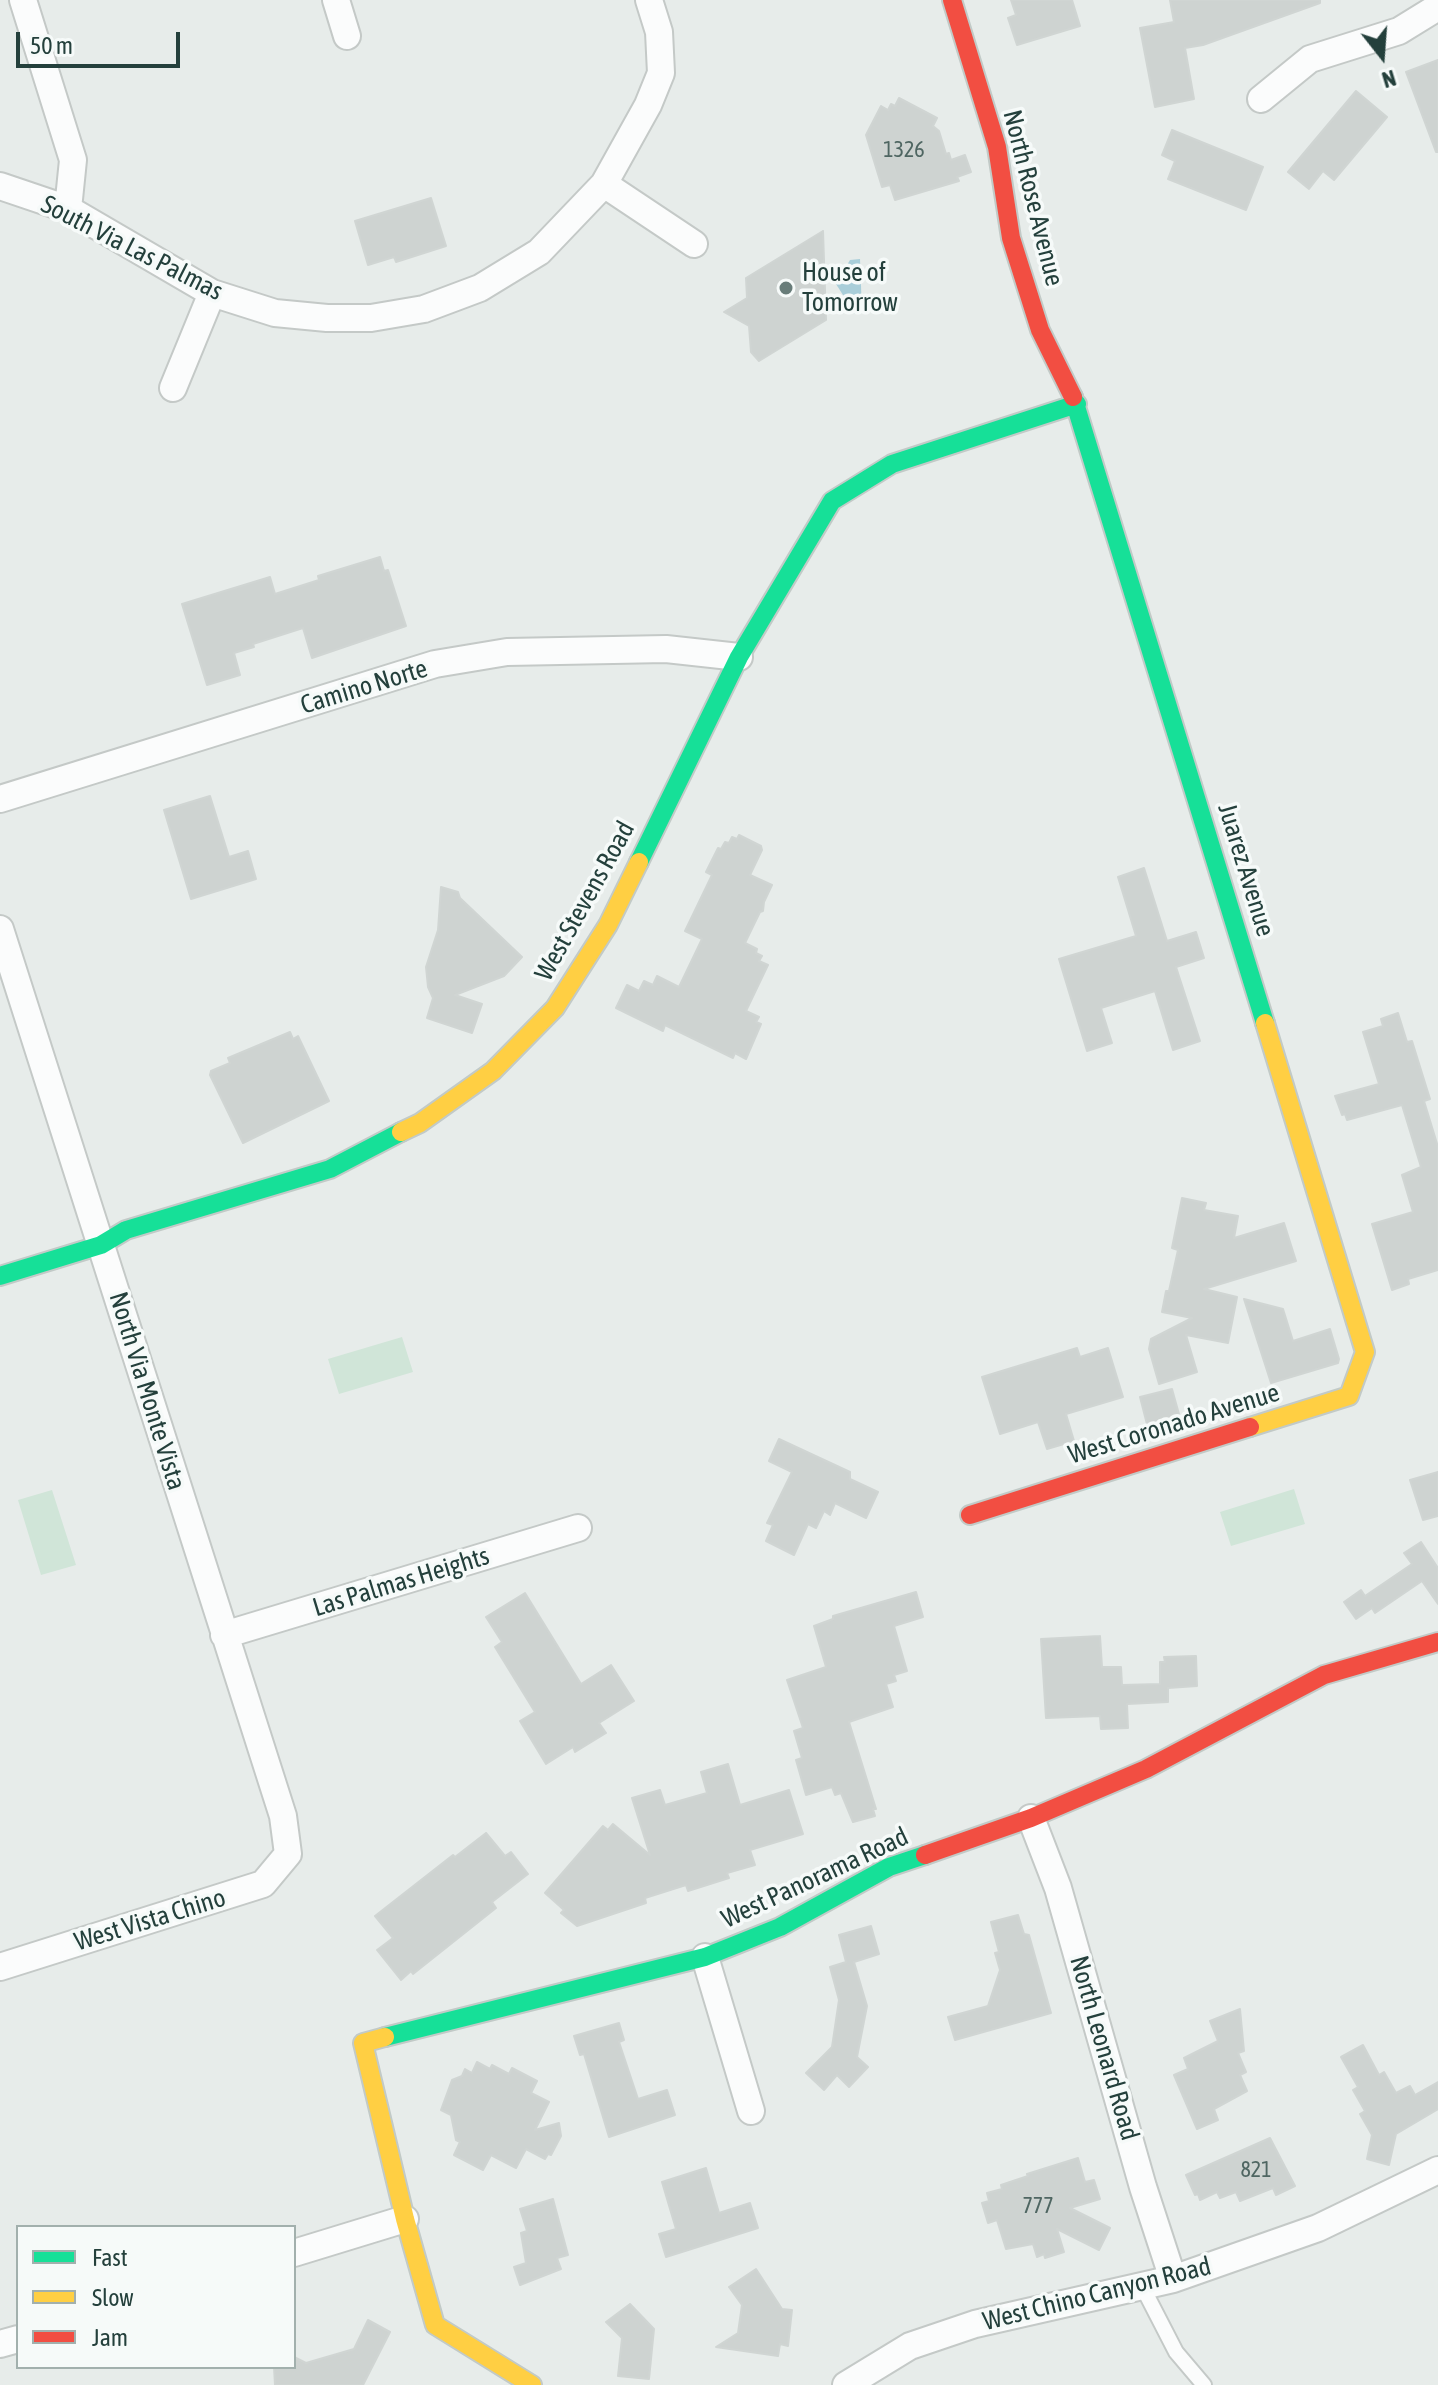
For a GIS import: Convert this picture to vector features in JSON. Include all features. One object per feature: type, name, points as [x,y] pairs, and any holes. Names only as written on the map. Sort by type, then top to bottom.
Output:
[{"type":"street","points":[[23,0],[73,160],[68,209]]},
{"type":"street","points":[[336,0],[347,36]]},
{"type":"street","name":"South Via Las Palmas","points":[[0,186],[68,209],[212,293],[275,313],[371,318],[424,309],[480,288],[539,252],[604,184],[648,105],[661,73],[659,32],[649,0]]},
{"type":"street","name":"North Rose Avenue","points":[[952,0],[997,147],[1011,238],[1040,330],[1077,404]]},
{"type":"street","points":[[1261,99],[1310,59],[1399,31],[1438,7]]},
{"type":"street","points":[[604,184],[694,244]]},
{"type":"street","points":[[173,388],[212,293]]},
{"type":"street","name":"West Stevens Road","points":[[0,1276],[101,1245],[126,1230],[330,1169],[420,1123],[493,1071],[555,1008],[608,925],[739,657],[832,501],[892,464],[1077,404]]},
{"type":"street","name":"Juarez Avenue","points":[[1077,404],[1365,1352]]},
{"type":"street","name":"Camino Norte","points":[[0,799],[435,664],[507,652],[666,649],[739,657]]},
{"type":"street","name":"North Via Monte Vista","points":[[0,932],[283,1816],[288,1854]]},
{"type":"street","name":"West Coronado Avenue","points":[[970,1515],[1349,1396],[1365,1352]]},
{"type":"street","name":"Las Palmas Heights","points":[[224,1635],[578,1528]]},
{"type":"street","name":"West Panorama Road","points":[[405,2219],[363,2043],[705,1957],[780,1927],[889,1867],[1031,1818],[1146,1769],[1324,1675],[1438,1642]]},
{"type":"street","name":"North Leonard Road","points":[[1031,1818],[1058,1888],[1143,2187],[1173,2279]]},
{"type":"street","name":"West Vista Chino","points":[[0,1967],[263,1884],[288,1854]]},
{"type":"street","points":[[705,1957],[751,2111]]},
{"type":"street","name":"West Chino Canyon Road","points":[[846,2385],[910,2346],[975,2324],[1173,2279],[1318,2228],[1438,2170]]},
{"type":"street","points":[[296,2252],[405,2219],[435,2325],[532,2385]]},
{"type":"lane","points":[[1142,2286],[1176,2352],[1204,2385]]},
{"type":"green space","points":[[402,1337],[413,1372],[339,1394],[328,1359]]},
{"type":"green space","points":[[1294,1489],[1305,1524],[1231,1546],[1220,1512]]},
{"type":"green space","points":[[52,1490],[76,1565],[41,1575],[18,1500]]},
{"type":"water","points":[[860,259],[862,313],[855,314],[836,284],[850,260]]},
{"type":"building","points":[[1011,0],[1072,0],[1080,26],[1017,45],[1008,18],[1016,15]]},
{"type":"building","points":[[1170,0],[1320,0],[1320,3],[1203,45],[1185,48],[1194,99],[1155,107],[1140,28],[1174,22]]},
{"type":"building","points":[[1438,60],[1438,152],[1436,152],[1406,72]]},
{"type":"building","points":[[1356,91],[1387,117],[1334,180],[1323,171],[1309,189],[1288,172]]},
{"type":"building","points":[[899,98],[937,118],[933,126],[939,131],[946,154],[949,153],[951,160],[965,155],[971,172],[957,177],[959,181],[895,200],[890,185],[882,187],[866,135],[881,106],[888,110],[891,104],[895,106]]},
{"type":"building","points":[[1172,130],[1263,167],[1246,210],[1168,179],[1175,161],[1162,155]]},
{"type":"building","points":[[431,198],[446,246],[396,262],[394,257],[368,265],[355,221]]},
{"type":"building","name":"House of Tomorrow","points":[[823,231],[826,320],[759,361],[751,352],[749,326],[724,312],[747,298],[746,278]]},
{"type":"building","points":[[380,557],[384,571],[388,570],[406,626],[312,658],[303,628],[234,653],[240,675],[207,685],[182,604],[270,577],[275,594],[319,580],[318,576]]},
{"type":"building","points":[[210,796],[229,857],[248,851],[256,879],[191,899],[164,810]]},
{"type":"building","points":[[739,835],[761,846],[750,875],[772,885],[763,911],[745,943],[757,949],[756,953],[762,956],[759,961],[768,965],[746,1011],[759,1017],[756,1022],[761,1024],[746,1059],[735,1053],[733,1058],[665,1025],[663,1031],[616,1008],[627,985],[639,991],[644,981],[653,985],[657,976],[679,987],[702,939],[685,931],[712,875],[706,872],[718,848],[721,849],[725,842],[729,843],[732,837],[737,839]]},
{"type":"building","points":[[1144,868],[1167,941],[1196,932],[1204,958],[1176,967],[1200,1041],[1173,1050],[1155,991],[1101,1008],[1112,1043],[1087,1051],[1059,959],[1136,936],[1118,877]]},
{"type":"building","points":[[441,887],[458,892],[460,898],[522,957],[504,976],[455,995],[482,1004],[472,1033],[427,1018],[433,998],[428,987],[426,967],[438,930]]},
{"type":"building","points":[[1398,1013],[1407,1042],[1412,1041],[1430,1099],[1424,1101],[1438,1147],[1438,1270],[1408,1279],[1409,1284],[1392,1290],[1372,1224],[1413,1212],[1402,1175],[1421,1167],[1402,1105],[1347,1120],[1335,1096],[1379,1084],[1363,1032],[1383,1026],[1381,1019]]},
{"type":"building","points":[[290,1032],[293,1039],[298,1036],[329,1101],[243,1143],[210,1075],[211,1071],[230,1063],[228,1058]]},
{"type":"building","points":[[1182,1198],[1206,1203],[1204,1210],[1238,1216],[1234,1238],[1284,1223],[1296,1261],[1204,1289],[1237,1297],[1228,1343],[1186,1335],[1197,1372],[1159,1384],[1149,1349],[1151,1339],[1192,1318],[1162,1312],[1178,1250],[1172,1248]]},
{"type":"building","points":[[1244,1299],[1283,1309],[1293,1341],[1330,1329],[1338,1363],[1271,1383]]},
{"type":"building","points":[[1077,1348],[1080,1357],[1108,1348],[1123,1397],[1066,1414],[1074,1441],[1047,1449],[1038,1422],[1000,1434],[982,1377]]},
{"type":"building","points":[[1172,1389],[1182,1425],[1150,1436],[1140,1397]]},
{"type":"building","points":[[779,1439],[850,1472],[850,1479],[878,1492],[866,1518],[835,1503],[830,1515],[824,1511],[816,1528],[808,1524],[794,1555],[766,1541],[773,1525],[767,1523],[792,1472],[769,1461]]},
{"type":"building","points":[[1438,1472],[1438,1516],[1423,1520],[1410,1480]]},
{"type":"building","points":[[1421,1542],[1438,1568],[1438,1604],[1422,1581],[1375,1613],[1372,1608],[1356,1619],[1344,1602],[1361,1590],[1365,1596],[1412,1564],[1404,1553]]},
{"type":"building","points":[[916,1592],[923,1617],[894,1626],[907,1671],[894,1675],[896,1681],[886,1684],[893,1707],[849,1722],[876,1809],[873,1809],[875,1816],[853,1822],[841,1793],[835,1795],[832,1787],[806,1795],[796,1760],[802,1758],[794,1731],[803,1728],[787,1680],[826,1667],[814,1626],[833,1619],[833,1616]]},
{"type":"building","points":[[525,1593],[581,1684],[611,1665],[634,1701],[599,1723],[606,1733],[575,1752],[573,1747],[546,1764],[520,1721],[535,1712],[495,1647],[502,1642],[486,1617]]},
{"type":"building","points":[[1100,1636],[1102,1667],[1121,1667],[1122,1685],[1160,1684],[1160,1662],[1165,1662],[1164,1657],[1196,1656],[1197,1686],[1168,1688],[1168,1702],[1127,1704],[1128,1728],[1101,1729],[1100,1716],[1046,1718],[1041,1639]]},
{"type":"building","points":[[728,1764],[740,1805],[789,1790],[803,1834],[750,1850],[755,1865],[727,1873],[729,1878],[688,1891],[686,1885],[645,1898],[646,1903],[577,1926],[561,1913],[564,1910],[545,1893],[603,1826],[608,1830],[613,1824],[650,1855],[632,1798],[660,1790],[665,1805],[707,1793],[701,1772]]},
{"type":"building","points":[[486,1833],[505,1856],[511,1852],[528,1874],[492,1902],[496,1908],[413,1974],[411,1971],[401,1980],[377,1950],[393,1938],[375,1916]]},
{"type":"building","points":[[1018,1915],[1024,1934],[1029,1935],[1051,2013],[955,2040],[948,2017],[988,2006],[1000,1970],[991,1922]]},
{"type":"building","points":[[871,1926],[879,1954],[854,1962],[867,2006],[857,2057],[868,2067],[849,2087],[837,2075],[824,2090],[806,2073],[832,2047],[839,2000],[830,1967],[846,1962],[839,1935]]},
{"type":"building","points":[[1240,2009],[1244,2051],[1238,2053],[1246,2072],[1240,2075],[1247,2091],[1214,2109],[1218,2120],[1197,2129],[1174,2075],[1188,2069],[1184,2058],[1218,2041],[1210,2021]]},
{"type":"building","points":[[619,2023],[624,2040],[619,2042],[638,2099],[667,2090],[675,2115],[609,2137],[584,2054],[580,2055],[574,2036]]},
{"type":"building","points":[[1363,2045],[1379,2075],[1384,2072],[1396,2093],[1410,2086],[1415,2095],[1438,2082],[1438,2109],[1396,2134],[1389,2165],[1367,2159],[1372,2135],[1360,2114],[1365,2111],[1353,2090],[1358,2087],[1341,2057]]},
{"type":"building","points":[[477,2062],[490,2069],[492,2065],[509,2074],[512,2068],[537,2081],[531,2093],[549,2102],[535,2130],[559,2123],[561,2136],[551,2155],[548,2154],[545,2159],[526,2149],[516,2168],[491,2155],[483,2170],[454,2155],[460,2142],[456,2140],[451,2115],[441,2110],[452,2080],[462,2076],[465,2069],[472,2073]]},
{"type":"building","points":[[1270,2138],[1295,2186],[1276,2195],[1273,2188],[1240,2201],[1236,2192],[1220,2198],[1217,2192],[1200,2200],[1198,2194],[1195,2195],[1186,2175]]},
{"type":"building","points":[[1078,2158],[1085,2182],[1094,2180],[1100,2199],[1070,2208],[1110,2228],[1099,2250],[1057,2229],[1064,2252],[1045,2258],[1044,2254],[1037,2257],[1033,2244],[1006,2249],[997,2220],[988,2223],[982,2203],[989,2201],[987,2193],[1002,2189],[1001,2185],[1027,2174]]},
{"type":"building","points":[[706,2168],[719,2213],[750,2203],[758,2228],[666,2257],[659,2234],[676,2229],[662,2182]]},
{"type":"building","points":[[553,2199],[568,2255],[557,2258],[561,2269],[520,2285],[514,2267],[526,2263],[521,2233],[527,2231],[520,2209]]},
{"type":"building","points":[[756,2269],[782,2309],[792,2310],[788,2346],[780,2344],[778,2356],[716,2347],[738,2333],[742,2305],[729,2287]]},
{"type":"building","points":[[630,2304],[654,2329],[649,2379],[618,2376],[622,2338],[606,2322]]},
{"type":"building","points":[[368,2320],[390,2332],[363,2385],[275,2385],[274,2369],[296,2369],[296,2358],[306,2363],[354,2349]]},
{"type":"traffic: fast","points":[[1073,397],[1265,1023]]},
{"type":"traffic: fast","points":[[639,862],[739,657],[832,501],[892,464],[1077,404]]},
{"type":"traffic: fast","points":[[0,1276],[101,1245],[126,1230],[330,1169],[401,1132]]},
{"type":"traffic: fast","points":[[385,2037],[705,1957],[780,1927],[889,1867],[925,1855]]},
{"type":"traffic: slow","points":[[401,1132],[420,1123],[493,1071],[555,1008],[608,925],[639,862]]},
{"type":"traffic: slow","points":[[1250,1427],[1349,1396],[1365,1352],[1265,1023]]},
{"type":"traffic: slow","points":[[385,2037],[363,2043],[405,2219],[435,2325],[532,2385]]},
{"type":"traffic: jam","points":[[952,0],[997,147],[1011,238],[1040,330],[1073,397]]},
{"type":"traffic: jam","points":[[970,1515],[1250,1427]]},
{"type":"traffic: jam","points":[[925,1855],[1031,1818],[1146,1769],[1324,1675],[1438,1642]]},
{"type":"place","name":"House of Tomorrow","points":[[786,288]]}]
